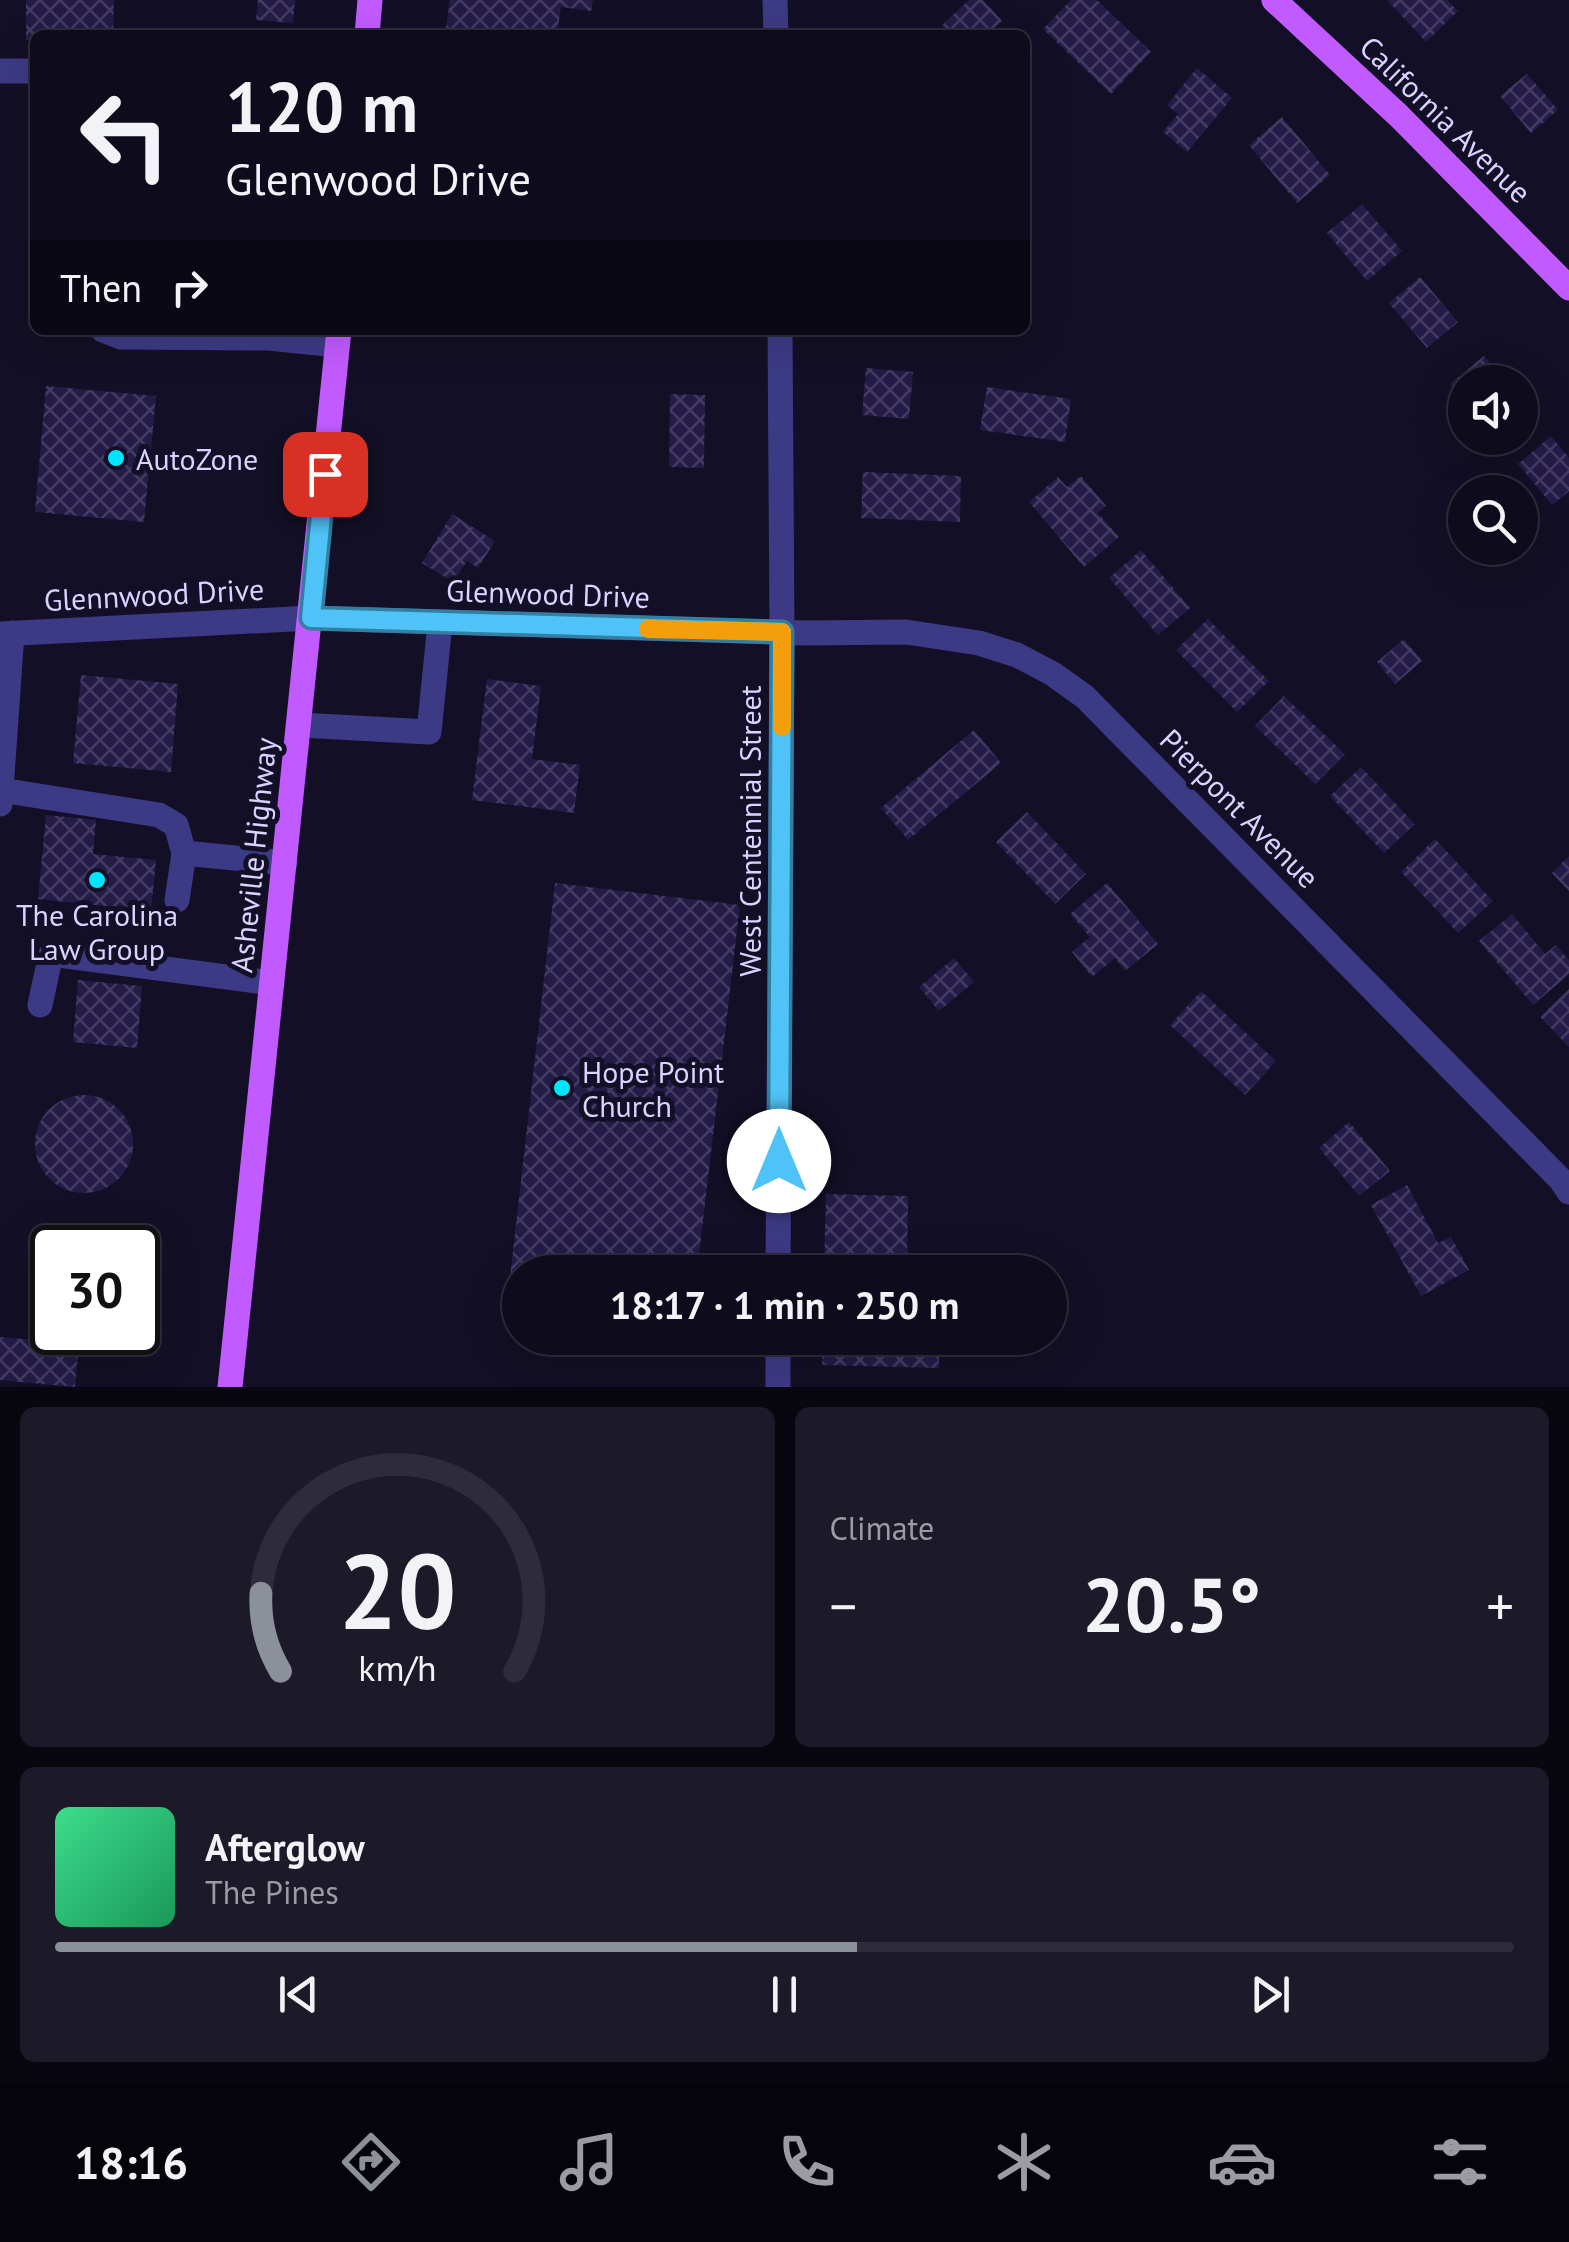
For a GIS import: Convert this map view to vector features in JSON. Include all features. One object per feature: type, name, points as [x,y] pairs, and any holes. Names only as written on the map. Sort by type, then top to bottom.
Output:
[{"type":"main road","points":[[367,30],[370,0]]},
{"type":"main road","name":"California Avenue","points":[[1274,0],[1400,116],[1569,288]]},
{"type":"main road","name":"Asheville Highway","points":[[230,1387],[338,338]]},
{"type":"street","points":[[774,0],[776,30]]},
{"type":"street","points":[[0,71],[30,71]]},
{"type":"street","points":[[117,335],[338,338]]},
{"type":"street","name":"West Centennial Street","points":[[778,1255],[780,335]]},
{"type":"street","name":"Glenwood Drive","points":[[311,618],[782,632]]},
{"type":"street","name":"Glennwood Drive","points":[[6,634],[311,618]]},
{"type":"street","points":[[300,725],[429,732],[440,623]]},
{"type":"street","name":"Pierpont Avenue","points":[[782,632],[906,632],[979,643],[1017,655],[1052,674],[1085,698],[1566,1182]]},
{"type":"street","points":[[0,804],[6,634]]},
{"type":"street","points":[[1,790],[159,815],[176,825],[184,854],[177,900]]},
{"type":"street","points":[[184,854],[285,863]]},
{"type":"street","points":[[40,1005],[51,954],[272,984]]},
{"type":"street","points":[[778,1355],[778,1387]]},
{"type":"building","points":[[26,0],[114,0],[113,30],[30,30],[30,40],[26,40]]},
{"type":"building","points":[[258,0],[295,0],[293,23],[256,20]]},
{"type":"building","points":[[450,0],[593,0],[591,11],[561,7],[558,30],[446,30]]},
{"type":"building","points":[[969,0],[983,0],[1002,21],[993,30],[946,30],[942,25]]},
{"type":"building","points":[[1071,0],[1097,0],[1151,52],[1111,94],[1043,29]]},
{"type":"building","points":[[1387,0],[1447,0],[1458,11],[1426,42]]},
{"type":"building","points":[[1197,68],[1232,98],[1187,152],[1163,132],[1178,114],[1167,105]]},
{"type":"building","points":[[1527,74],[1558,110],[1531,133],[1500,96]]},
{"type":"building","points":[[1282,117],[1330,175],[1297,203],[1249,145]]},
{"type":"building","points":[[1362,204],[1402,251],[1367,281],[1327,233]]},
{"type":"building","points":[[1420,277],[1458,322],[1427,348],[1389,303]]},
{"type":"building","points":[[1484,356],[1492,365],[1473,365]]},
{"type":"building","points":[[866,368],[913,372],[909,419],[862,415]]},
{"type":"building","points":[[46,386],[156,396],[144,522],[35,512]]},
{"type":"building","points":[[987,387],[1071,399],[1065,442],[980,430]]},
{"type":"building","points":[[670,394],[705,395],[704,468],[669,467]]},
{"type":"building","points":[[1551,436],[1569,458],[1569,491],[1552,505],[1538,488],[1538,475],[1527,475],[1518,464],[1529,455],[1538,455],[1538,447]]},
{"type":"building","points":[[863,472],[961,476],[960,522],[861,518]]},
{"type":"building","points":[[1081,476],[1106,506],[1098,513],[1119,537],[1084,567],[1029,502],[1058,477],[1067,487]]},
{"type":"building","points":[[452,514],[495,541],[478,568],[467,561],[453,582],[422,563]]},
{"type":"building","points":[[1141,550],[1190,608],[1158,635],[1109,578]]},
{"type":"building","points":[[1208,619],[1269,681],[1237,712],[1176,650]]},
{"type":"building","points":[[1404,639],[1422,661],[1395,684],[1377,662]]},
{"type":"building","points":[[81,675],[178,684],[171,772],[73,763]]},
{"type":"building","points":[[487,679],[541,686],[532,759],[580,765],[574,813],[472,800]]},
{"type":"building","points":[[1284,696],[1345,754],[1315,784],[1255,726]]},
{"type":"building","points":[[974,730],[1001,763],[908,840],[881,808]]},
{"type":"building","points":[[1361,767],[1415,824],[1384,853],[1330,796]]},
{"type":"building","points":[[1027,812],[1086,874],[1055,904],[996,842]]},
{"type":"building","name":"The Carolina Law Group","points":[[46,815],[96,820],[93,854],[156,860],[151,911],[38,899]]},
{"type":"building","points":[[1435,839],[1493,901],[1458,933],[1401,872]]},
{"type":"building","points":[[1569,856],[1569,891],[1552,873]]},
{"type":"building","points":[[555,883],[740,905],[699,1255],[513,1255]]},
{"type":"building","points":[[1107,883],[1158,944],[1125,971],[1115,958],[1092,977],[1072,952],[1090,937],[1070,914]]},
{"type":"building","points":[[1512,914],[1545,954],[1556,945],[1569,960],[1569,974],[1533,1005],[1479,941]]},
{"type":"building","points":[[954,958],[974,982],[939,1011],[919,987]]},
{"type":"building","points":[[78,980],[142,986],[137,1048],[73,1042]]},
{"type":"building","points":[[1569,989],[1569,1047],[1540,1017]]},
{"type":"building","points":[[1201,991],[1276,1061],[1245,1095],[1170,1025]]},
{"type":"building","points":[[84,1095],[103,1099],[119,1109],[129,1125],[133,1144],[129,1163],[119,1179],[103,1189],[84,1193],[65,1189],[49,1179],[39,1163],[35,1144],[39,1125],[49,1109],[65,1099]]},
{"type":"building","points":[[1349,1122],[1390,1171],[1359,1196],[1319,1148]]},
{"type":"building","points":[[1407,1185],[1438,1243],[1451,1237],[1469,1270],[1421,1296],[1371,1205]]},
{"type":"building","points":[[826,1194],[908,1196],[907,1255],[824,1255]]},
{"type":"building","points":[[0,1337],[30,1340],[30,1355],[78,1355],[75,1387],[0,1380]]},
{"type":"building","points":[[822,1355],[939,1355],[939,1368],[822,1365]]},
{"type":"slow traffic","points":[[648,629],[782,632],[782,727]]},
{"type":"place","name":"AutoZone","points":[[116,458]]},
{"type":"place","name":"The Carolina Law Group","points":[[97,880]]},
{"type":"place","name":"Hope Point Church","points":[[562,1088]]},
{"type":"route","points":[[325,474],[311,618],[782,632],[779,1161]]}]
